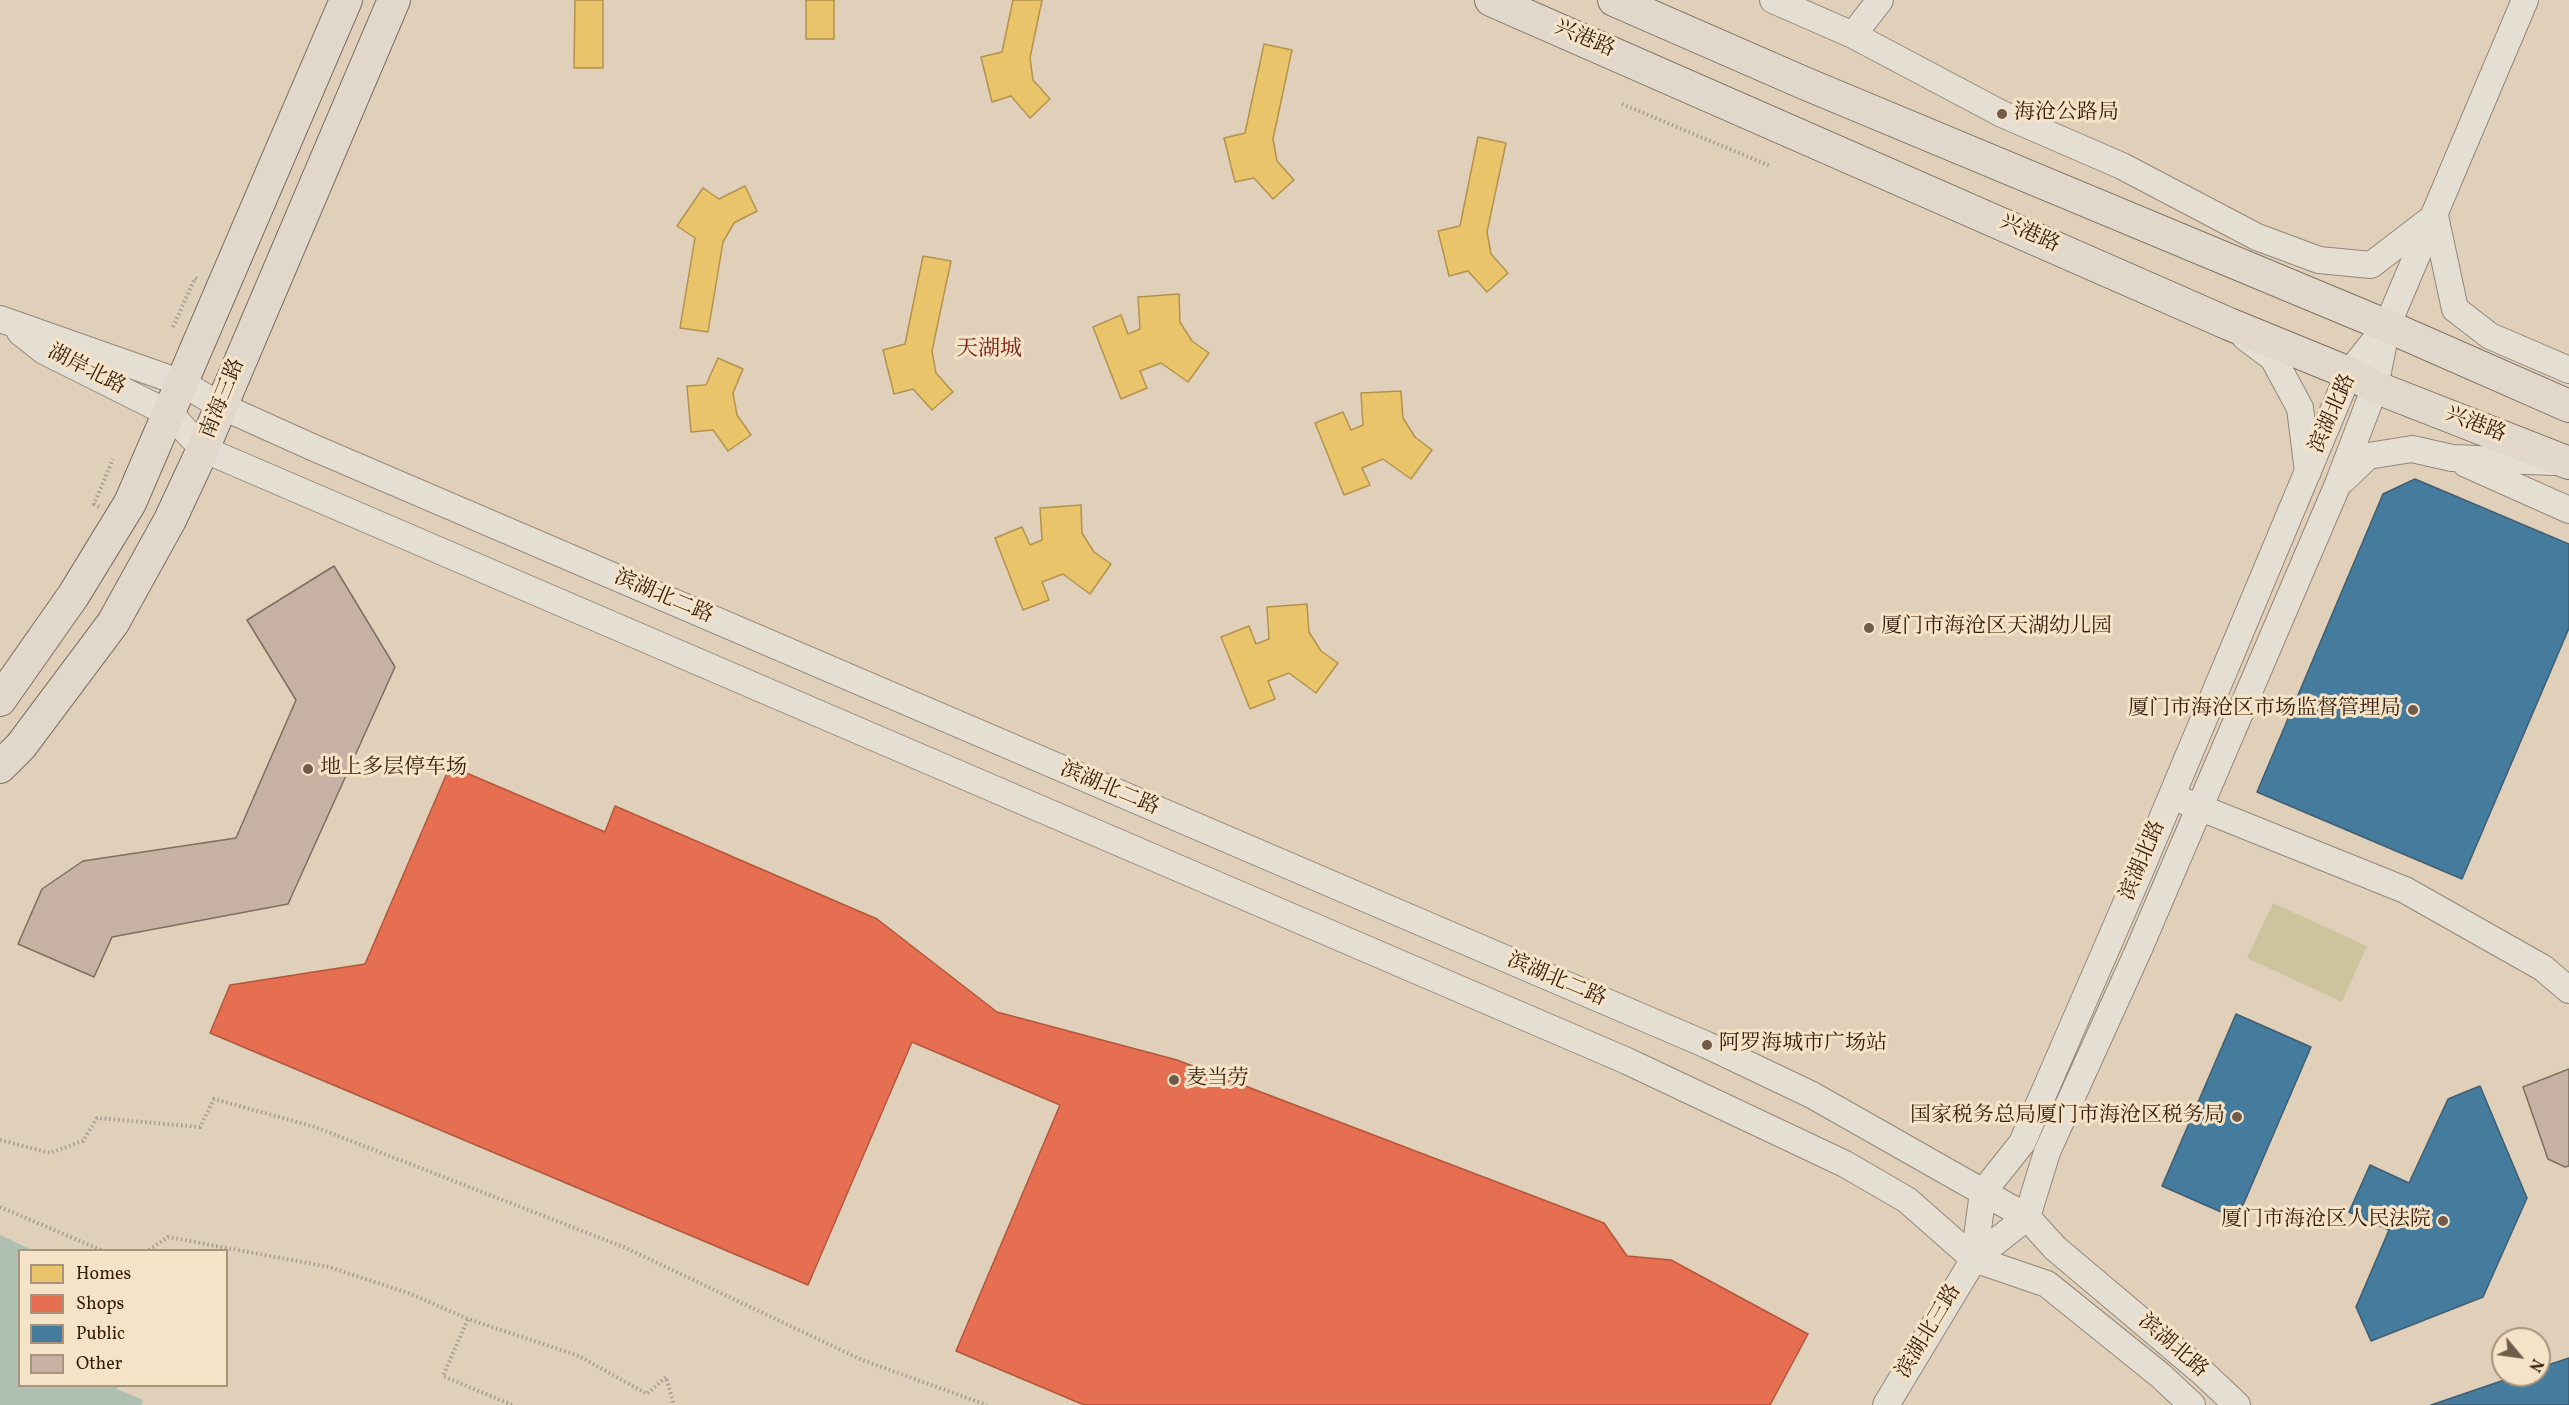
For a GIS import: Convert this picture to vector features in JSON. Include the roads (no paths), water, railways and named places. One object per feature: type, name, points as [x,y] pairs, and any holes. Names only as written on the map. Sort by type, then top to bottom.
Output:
[{"type":"main road","points":[[0,699],[73,596],[130,503],[346,0]]},
{"type":"main road","name":"南海三路","points":[[0,767],[21,746],[113,623],[170,520],[203,449],[394,0]]},
{"type":"main road","name":"兴港路","points":[[1491,0],[2229,324],[2569,463]]},
{"type":"main road","points":[[1614,0],[1804,83],[2387,326],[2569,406]]},
{"type":"street","points":[[1773,0],[1853,34],[2002,114],[2122,166],[2257,237],[2319,260],[2371,265],[2435,216],[2455,309],[2490,336],[2569,370]]},
{"type":"street","points":[[1853,34],[1880,0]]},
{"type":"street","name":"滨湖北路","points":[[1983,1192],[2022,1143],[2172,797],[2308,472],[2362,380],[2387,326],[2525,0]]},
{"type":"street","points":[[2122,166],[2286,284]]},
{"type":"street","name":"湖岸北路","points":[[2,320],[51,335],[182,383]]},
{"type":"street","name":"湖岸北路","points":[[2,320],[44,351],[170,414]]},
{"type":"street","points":[[2229,324],[2273,358],[2300,408],[2308,472]]},
{"type":"street","points":[[2546,360],[2569,377]]},
{"type":"street","name":"滨湖北路","points":[[2236,1405],[2202,1372],[2055,1248],[2027,1217],[2047,1152],[2200,808],[2338,484],[2362,380]]},
{"type":"street","name":"滨湖北二路","points":[[182,383],[221,406],[1707,1045],[1812,1095],[2027,1217]]},
{"type":"street","points":[[170,414],[203,449],[1628,1061],[1845,1164],[1907,1200],[1974,1259]]},
{"type":"street","points":[[2338,484],[2368,456],[2412,449],[2452,458],[2569,463]]},
{"type":"street","points":[[2452,458],[2569,510]]},
{"type":"street","points":[[2172,797],[2405,890],[2543,968],[2569,990]]},
{"type":"street","points":[[1974,1259],[1983,1192]]},
{"type":"street","points":[[1974,1259],[2027,1217]]},
{"type":"street","name":"滨湖北路","points":[[1974,1259],[2047,1284],[2160,1375],[2192,1405]]},
{"type":"street","name":"滨湖北三路","points":[[1886,1405],[1974,1259]]},
{"type":"place","name":"海沧公路局","points":[[2002,114]]},
{"type":"place","name":"厦门市海沧区天湖幼儿园","points":[[1869,628]]},
{"type":"place","name":"厦门市海沧区市场监督管理局","points":[[2413,710]]},
{"type":"place","name":"地上多层停车场","points":[[308,769]]},
{"type":"place","name":"阿罗海城市广场站","points":[[1707,1045]]},
{"type":"place","name":"麦当劳","points":[[1174,1080]]},
{"type":"place","name":"国家税务总局厦门市海沧区税务局","points":[[2237,1117]]},
{"type":"place","name":"厦门市海沧区人民法院","points":[[2443,1221]]},
{"type":"district","name":"天湖城","points":[[989,351]]}]
